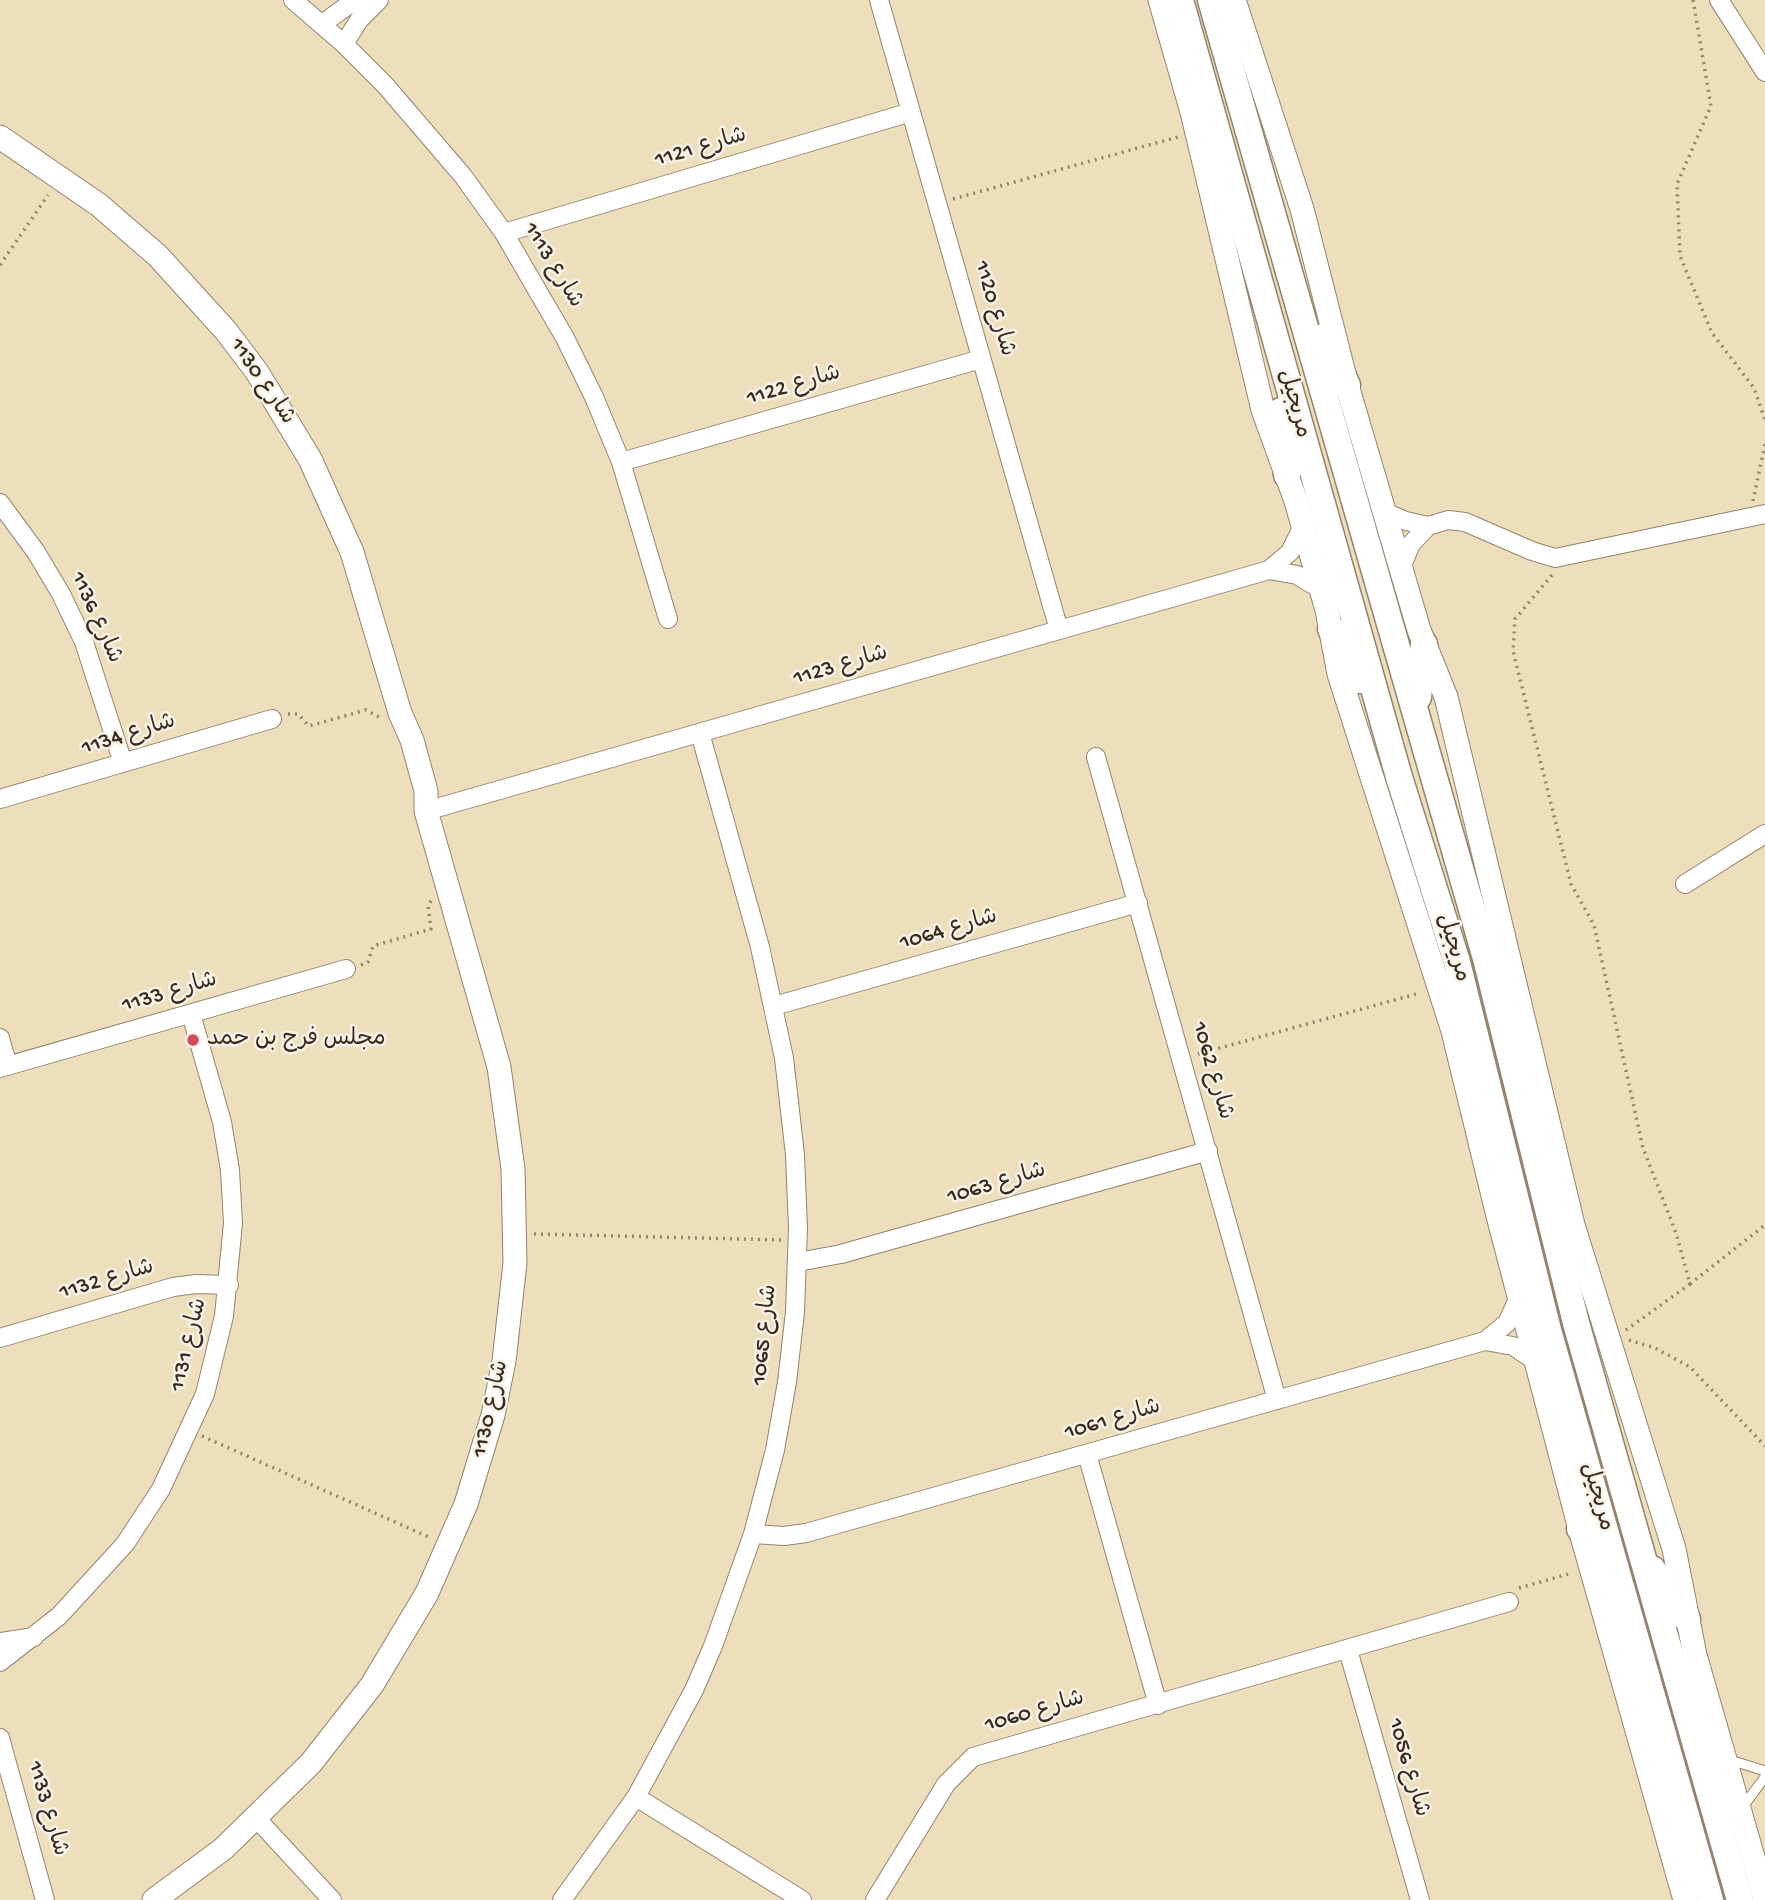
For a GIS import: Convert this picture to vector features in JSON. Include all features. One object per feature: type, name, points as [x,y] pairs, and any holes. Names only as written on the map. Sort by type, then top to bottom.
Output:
[{"type":"main road","name":"مريجيل","points":[[1180,0],[1399,777],[1457,962],[1548,1330],[1710,1900]]},
{"type":"main road","name":"مريجيل","points":[[1211,0],[1487,962],[1576,1323],[1740,1900]]},
{"type":"main road","points":[[1250,134],[1273,171],[1324,336],[1347,386]]},
{"type":"main road","points":[[1246,227],[1254,285],[1281,412],[1287,475]]},
{"type":"main road","points":[[1331,629],[1357,674],[1399,777]]},
{"type":"main road","points":[[1416,709],[1424,644]]},
{"type":"main road","points":[[1580,1529],[1620,1583]]},
{"type":"main road","points":[[1640,1551],[1687,1619]]},
{"type":"street","name":"شارع 1113","points":[[293,0],[344,44],[425,130],[504,233],[565,338],[621,462],[668,620]]},
{"type":"street","points":[[322,24],[333,14],[360,0]]},
{"type":"street","points":[[344,44],[359,20],[379,0]]},
{"type":"street","name":"شارع 1120","points":[[879,0],[1059,630]]},
{"type":"street","name":"مريجيل","points":[[1160,0],[1196,132],[1263,410],[1303,526],[1350,707],[1441,987],[1580,1529],[1685,1900]]},
{"type":"street","points":[[1234,0],[1302,209],[1347,386],[1424,644],[1446,697],[1573,1225],[1611,1338],[1674,1549],[1687,1619],[1765,1899]]},
{"type":"street","points":[[1719,0],[1765,72]]},
{"type":"street","name":"شارع 1121","points":[[504,233],[911,112]]},
{"type":"street","name":"شارع 1130","points":[[0,137],[61,177],[128,229],[193,292],[257,372],[310,459],[352,552],[400,713],[412,740],[426,791],[426,811],[499,1067],[513,1169],[515,1234],[511,1313],[493,1415],[466,1504],[449,1546],[403,1637],[372,1685],[311,1763],[257,1819],[194,1872],[154,1900]]},
{"type":"street","name":"شارع 1122","points":[[621,462],[981,359]]},
{"type":"street","name":"شارع 1136","points":[[0,503],[6,522],[61,594],[83,642],[123,763]]},
{"type":"street","points":[[1384,512],[1406,522],[1428,526],[1448,520],[1465,522],[1543,555],[1567,557],[1757,517]]},
{"type":"street","name":"شارع 1123","points":[[426,811],[1269,570],[1290,552],[1303,526]]},
{"type":"street","points":[[1401,568],[1410,544],[1428,526]]},
{"type":"street","name":"شارع 1123","points":[[1269,570],[1297,575],[1320,589]]},
{"type":"street","name":"شارع 1134","points":[[0,799],[272,719]]},
{"type":"street","name":"شارع 1065","points":[[562,1900],[636,1797],[694,1690],[737,1583],[753,1534],[775,1450],[787,1382],[798,1262],[791,1115],[774,1006],[700,733]]},
{"type":"street","name":"شارع 1062","points":[[1096,757],[1183,1058],[1277,1400]]},
{"type":"street","points":[[1685,884],[1765,834]]},
{"type":"street","name":"شارع 1064","points":[[774,1006],[1138,903]]},
{"type":"street","name":"شارع 1133","points":[[0,1038],[4,1067],[346,969]]},
{"type":"street","name":"شارع 1131","points":[[0,1662],[33,1637],[82,1593],[125,1544],[161,1489],[190,1431],[216,1355],[229,1285],[233,1223],[230,1170],[222,1122],[191,1014]]},
{"type":"street","name":"شارع 1063","points":[[798,1262],[841,1254],[1208,1151]]},
{"type":"street","name":"شارع 1132","points":[[0,1338],[173,1287],[196,1284],[229,1285]]},
{"type":"street","name":"شارع 1061","points":[[753,1534],[784,1536],[806,1533],[1485,1341],[1507,1323],[1519,1297]]},
{"type":"street","points":[[1485,1341],[1513,1346],[1537,1362]]},
{"type":"street","points":[[1087,1454],[1158,1704]]},
{"type":"street","name":"شارع 1060","points":[[875,1900],[946,1784],[973,1757],[1509,1602]]},
{"type":"street","points":[[0,1642],[33,1637]]},
{"type":"street","name":"شارع 1056","points":[[1348,1650],[1417,1899]]},
{"type":"street","name":"شارع 1133","points":[[0,1738],[46,1898]]},
{"type":"street","points":[[636,1797],[802,1900]]},
{"type":"street","points":[[257,1819],[332,1900]]},
{"type":"lane","points":[[1724,1755],[1743,1767],[1765,1771]]},
{"type":"lane","points":[[1740,1813],[1765,1777]]},
{"type":"path","points":[[1693,0],[1712,106],[1677,184],[1679,256],[1712,334],[1754,388],[1765,420]]},
{"type":"path","points":[[937,203],[1196,132]]},
{"type":"path","points":[[0,265],[61,177]]},
{"type":"path","points":[[1757,517],[1765,444]]},
{"type":"path","points":[[1567,557],[1515,619],[1513,651],[1571,884],[1594,925],[1643,1148],[1676,1233],[1690,1284]]},
{"type":"path","points":[[272,719],[295,713],[309,726],[366,710],[381,718],[400,713]]},
{"type":"path","points":[[346,969],[368,962],[373,946],[429,930],[433,924],[429,901],[450,893]]},
{"type":"path","points":[[1183,1058],[1441,987]]},
{"type":"path","points":[[1611,1338],[1690,1284],[1765,1225]]},
{"type":"path","points":[[515,1234],[798,1240]]},
{"type":"path","points":[[1611,1338],[1655,1348],[1690,1367],[1765,1446]]},
{"type":"path","points":[[190,1431],[449,1546]]},
{"type":"path","points":[[1509,1602],[1506,1592],[1591,1567]]},
{"type":"place","name":"مجلس فرج بن حمد","points":[[193,1040]]}]
